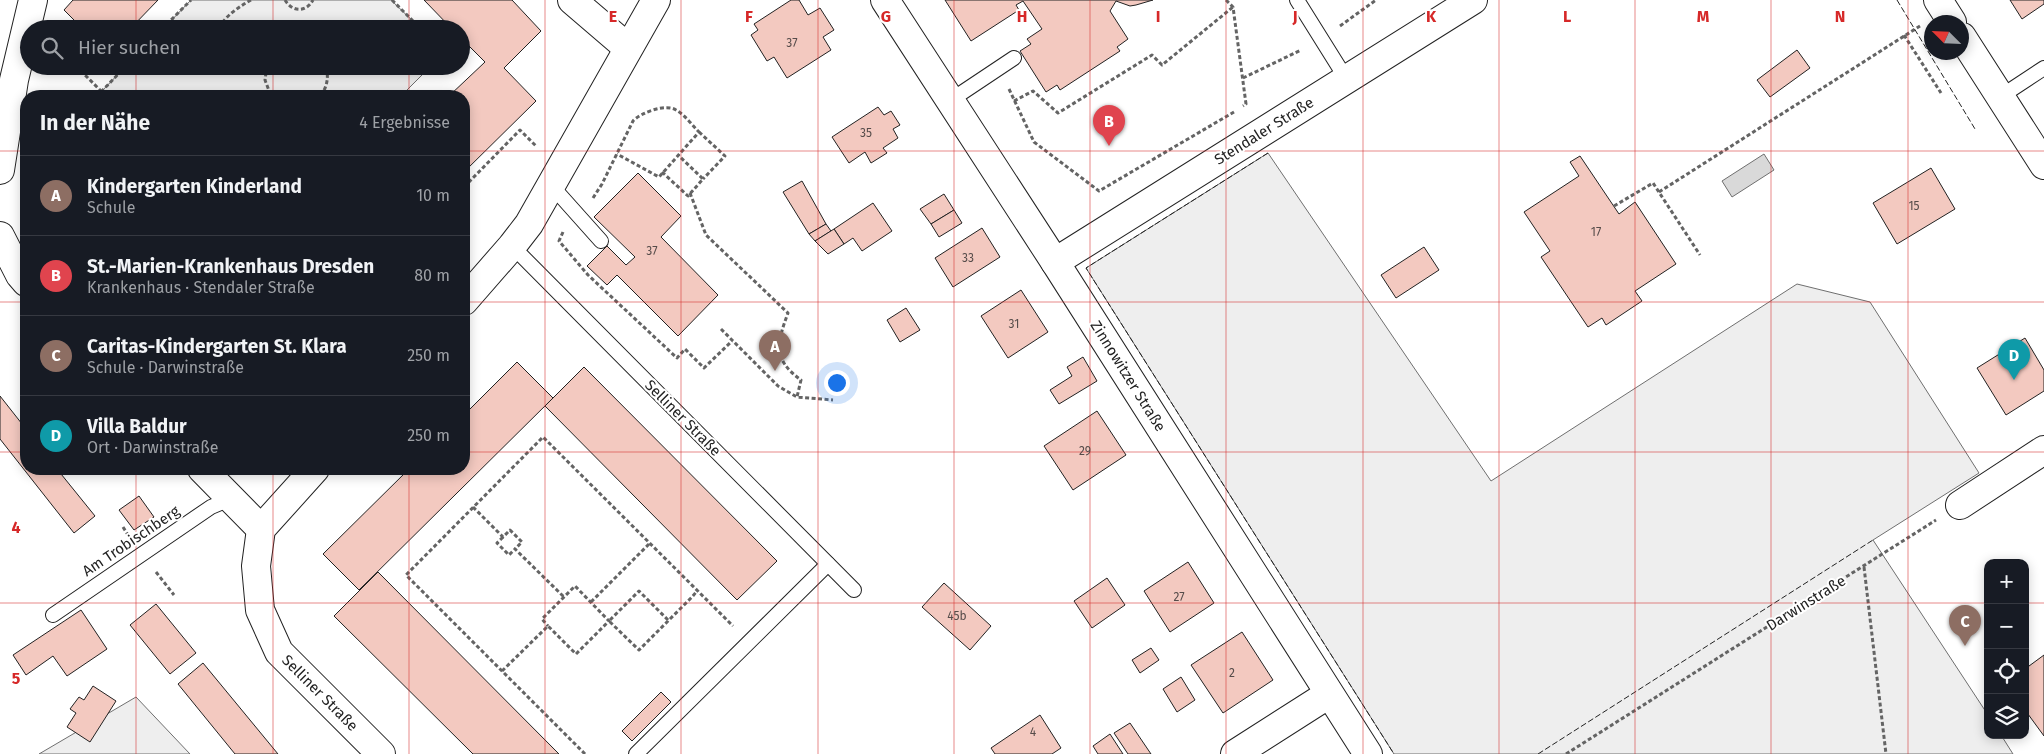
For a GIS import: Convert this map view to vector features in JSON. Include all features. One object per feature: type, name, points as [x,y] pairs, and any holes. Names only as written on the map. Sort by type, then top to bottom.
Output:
[{"type":"street","points":[[28,20],[33,0]]},
{"type":"street","points":[[572,0],[628,48]]},
{"type":"street","points":[[470,294],[529,224],[656,0]]},
{"type":"street","name":"Zinnowitzer Straße","points":[[885,0],[1055,262],[1368,754]]},
{"type":"street","name":"Stendaler Straße","points":[[1055,262],[1473,0]]},
{"type":"street","points":[[1938,0],[1948,15]]},
{"type":"street","points":[[1969,48],[2044,165]]},
{"type":"street","points":[[0,170],[14,80],[20,55]]},
{"type":"street","points":[[0,236],[20,275]]},
{"type":"street","points":[[1960,505],[2044,450]]},
{"type":"street","points":[[208,475],[261,529],[310,475]]},
{"type":"street","name":"Selliner Straße","points":[[261,529],[256,566],[260,610],[279,652],[381,754]]},
{"type":"street","points":[[1235,754],[1329,694]]},
{"type":"lane","points":[[1298,0],[1347,80]]},
{"type":"lane","points":[[950,100],[1014,58]]},
{"type":"lane","points":[[2000,97],[2044,68]]},
{"type":"lane","points":[[555,177],[580,218],[600,241]]},
{"type":"lane","name":"Selliner Straße","points":[[512,246],[854,590]]},
{"type":"lane","name":"Am Trobischberg","points":[[53,615],[211,507],[230,499]]},
{"type":"lane","points":[[636,754],[828,564]]},
{"type":"path","points":[[172,20],[191,0]]},
{"type":"path","points":[[227,20],[236,9],[251,0]]},
{"type":"path","points":[[285,0],[290,6],[298,10],[308,7],[313,0]]},
{"type":"path","points":[[392,0],[412,20]]},
{"type":"path","points":[[999,68],[1034,142],[1098,190],[1246,104],[1233,8],[1226,0]]},
{"type":"path","points":[[1014,101],[1033,91],[1058,113],[1152,55],[1162,65],[1233,8]]},
{"type":"path","points":[[1659,192],[1914,30]]},
{"type":"path","points":[[1904,35],[1941,93]]},
{"type":"path","points":[[85,75],[99,90]]},
{"type":"path","points":[[103,90],[117,75]]},
{"type":"path","points":[[266,75],[265,80],[268,90]]},
{"type":"path","points":[[324,90],[328,75]]},
{"type":"path","points":[[662,172],[688,196],[724,156],[677,110],[670,108],[638,114],[602,184],[580,218],[562,233],[559,241],[588,275],[677,358],[684,349],[704,368],[732,340]]},
{"type":"path","points":[[470,181],[520,130],[555,177]]},
{"type":"path","points":[[617,154],[659,177],[699,132]]},
{"type":"path","points":[[678,155],[703,179]]},
{"type":"path","points":[[1614,206],[1653,183],[1700,254]]},
{"type":"path","points":[[690,193],[706,235],[788,313],[780,335],[778,355],[789,372],[801,380],[797,397]]},
{"type":"path","points":[[721,329],[778,386],[797,397],[833,400]]},
{"type":"path","points":[[585,754],[406,575],[543,437],[749,643]]},
{"type":"path","name":"Darwinstraße","points":[[1566,754],[1960,505]]},
{"type":"path","points":[[473,507],[503,537]]},
{"type":"path","points":[[510,530],[522,542],[515,549],[509,555],[497,543],[510,530]]},
{"type":"path","points":[[591,602],[650,544]]},
{"type":"path","points":[[515,549],[564,597]]},
{"type":"path","points":[[1864,567],[1886,753],[1890,754]]},
{"type":"path","points":[[668,620],[639,591],[609,620],[576,654],[542,619],[575,586],[609,620],[639,650],[697,591]]},
{"type":"path","points":[[502,671],[548,626]]},
{"type":"shaded area","points":[[191,0],[391,0],[412,20],[172,20]]},
{"type":"shaded area","points":[[117,75],[422,75],[407,90],[103,90]]},
{"type":"shaded area","points":[[1268,153],[1491,481],[1797,284],[1870,302],[1979,473],[1873,540],[1984,709],[1984,739],[2004,739],[2013,754],[1394,754],[1086,268]]},
{"type":"shaded area","points":[[1764,154],[1774,170],[1732,197],[1722,181]]},
{"type":"shaded area","points":[[136,697],[190,754],[39,754]]},
{"type":"building","points":[[73,0],[158,0],[139,20],[74,20],[64,10]]},
{"type":"building","points":[[424,0],[512,0],[541,31],[504,68],[536,101],[470,166],[470,90],[455,90],[485,62],[470,47],[470,20],[443,20]]},
{"type":"building","points":[[791,0],[799,0],[808,15],[820,8],[834,30],[823,37],[831,50],[787,78],[774,57],[767,61],[751,35],[758,30],[754,24]]},
{"type":"building","points":[[945,0],[1153,0],[1130,6],[1116,1],[1110,11],[1128,39],[1117,47],[1120,51],[1060,90],[1057,85],[1046,92],[1020,51],[1031,44],[1027,39],[1042,29],[1023,1],[1016,5],[1019,10],[971,41]]},
{"type":"building","points":[[2010,0],[2044,0],[2044,4],[2022,19]]},
{"type":"building","points":[[1797,50],[1810,68],[1770,97],[1757,80]]},
{"type":"building","points":[[878,107],[884,115],[891,111],[900,125],[893,129],[898,138],[883,148],[887,153],[871,163],[865,152],[849,163],[832,137]]},
{"type":"building","points":[[1580,156],[1619,214],[1635,202],[1676,264],[1635,291],[1642,301],[1606,325],[1602,318],[1588,327],[1541,257],[1550,251],[1524,212],[1579,176],[1570,162]]},
{"type":"building","points":[[1931,168],[1955,209],[1897,244],[1873,203]]},
{"type":"building","points":[[638,173],[681,216],[661,237],[718,295],[678,336],[617,275],[607,285],[587,266],[607,246],[626,265],[635,257],[594,217]]},
{"type":"building","points":[[802,181],[826,224],[809,234],[783,192]]},
{"type":"building","points":[[944,194],[954,210],[931,224],[920,209]]},
{"type":"building","points":[[873,203],[892,231],[862,251],[853,238],[844,244],[834,229]]},
{"type":"building","points":[[954,210],[962,223],[939,237],[931,224]]},
{"type":"building","points":[[826,224],[831,231],[815,241],[809,234]]},
{"type":"building","points":[[982,228],[1000,257],[953,287],[935,258]]},
{"type":"building","points":[[834,229],[844,244],[828,254],[815,241]]},
{"type":"building","points":[[1424,247],[1439,270],[1396,298],[1381,275]]},
{"type":"building","points":[[1021,290],[1048,332],[1008,358],[981,316]]},
{"type":"building","points":[[906,308],[920,330],[900,342],[887,320]]},
{"type":"building","points":[[2025,338],[2044,370],[2044,391],[2006,415],[1977,368]]},
{"type":"building","points":[[1083,357],[1097,381],[1059,404],[1050,390],[1072,376],[1067,367]]},
{"type":"building","points":[[517,362],[553,398],[359,590],[323,554],[403,475],[470,475],[470,409]]},
{"type":"building","points":[[584,367],[777,561],[737,600],[545,406]]},
{"type":"building","points":[[0,396],[20,421],[20,464],[0,439]]},
{"type":"building","points":[[1097,411],[1126,455],[1073,490],[1044,446]]},
{"type":"building","points":[[28,475],[62,475],[95,516],[74,533]]},
{"type":"building","points":[[139,496],[154,517],[134,530],[119,510]]},
{"type":"building","points":[[1188,562],[1214,603],[1170,632],[1144,591]]},
{"type":"building","points":[[378,572],[559,754],[473,754],[334,616]]},
{"type":"building","points":[[1107,578],[1125,605],[1092,628],[1074,601]]},
{"type":"building","points":[[944,583],[991,626],[970,650],[922,607]]},
{"type":"building","points":[[156,604],[196,653],[170,674],[130,625]]},
{"type":"building","points":[[81,610],[107,649],[67,676],[53,656],[26,675],[13,655]]},
{"type":"building","points":[[1242,632],[1273,680],[1223,713],[1191,665]]},
{"type":"building","points":[[1151,648],[1159,660],[1140,673],[1132,660]]},
{"type":"building","points":[[2044,655],[2044,736],[2029,715],[2029,666]]},
{"type":"building","points":[[203,663],[278,754],[235,754],[178,684]]},
{"type":"building","points":[[1181,677],[1195,700],[1177,712],[1163,689]]},
{"type":"building","points":[[93,686],[116,701],[90,742],[67,727],[76,713],[70,709],[79,697],[84,700]]},
{"type":"building","points":[[661,692],[671,702],[632,741],[622,731]]},
{"type":"building","points":[[1040,715],[1061,748],[1052,754],[995,754],[991,748]]},
{"type":"building","points":[[1130,723],[1151,754],[1128,754],[1114,733]]},
{"type":"building","points":[[1110,734],[1123,754],[1098,754],[1093,746]]},
{"type":"fence","points":[[1897,0],[1975,129]]},
{"type":"fence","points":[[1268,153],[1086,268],[1394,754]]},
{"type":"fence","points":[[1538,754],[1873,540]]},
{"type":"place","name":"St.-Marien-Krankenhaus Dresden","points":[[1109,146]]},
{"type":"place","name":"Kindergarten Kinderland","points":[[775,371]]},
{"type":"place","name":"Villa Baldur","points":[[2014,380]]},
{"type":"place","name":"Caritas-Kindergarten St. Klara","points":[[1965,646]]}]
